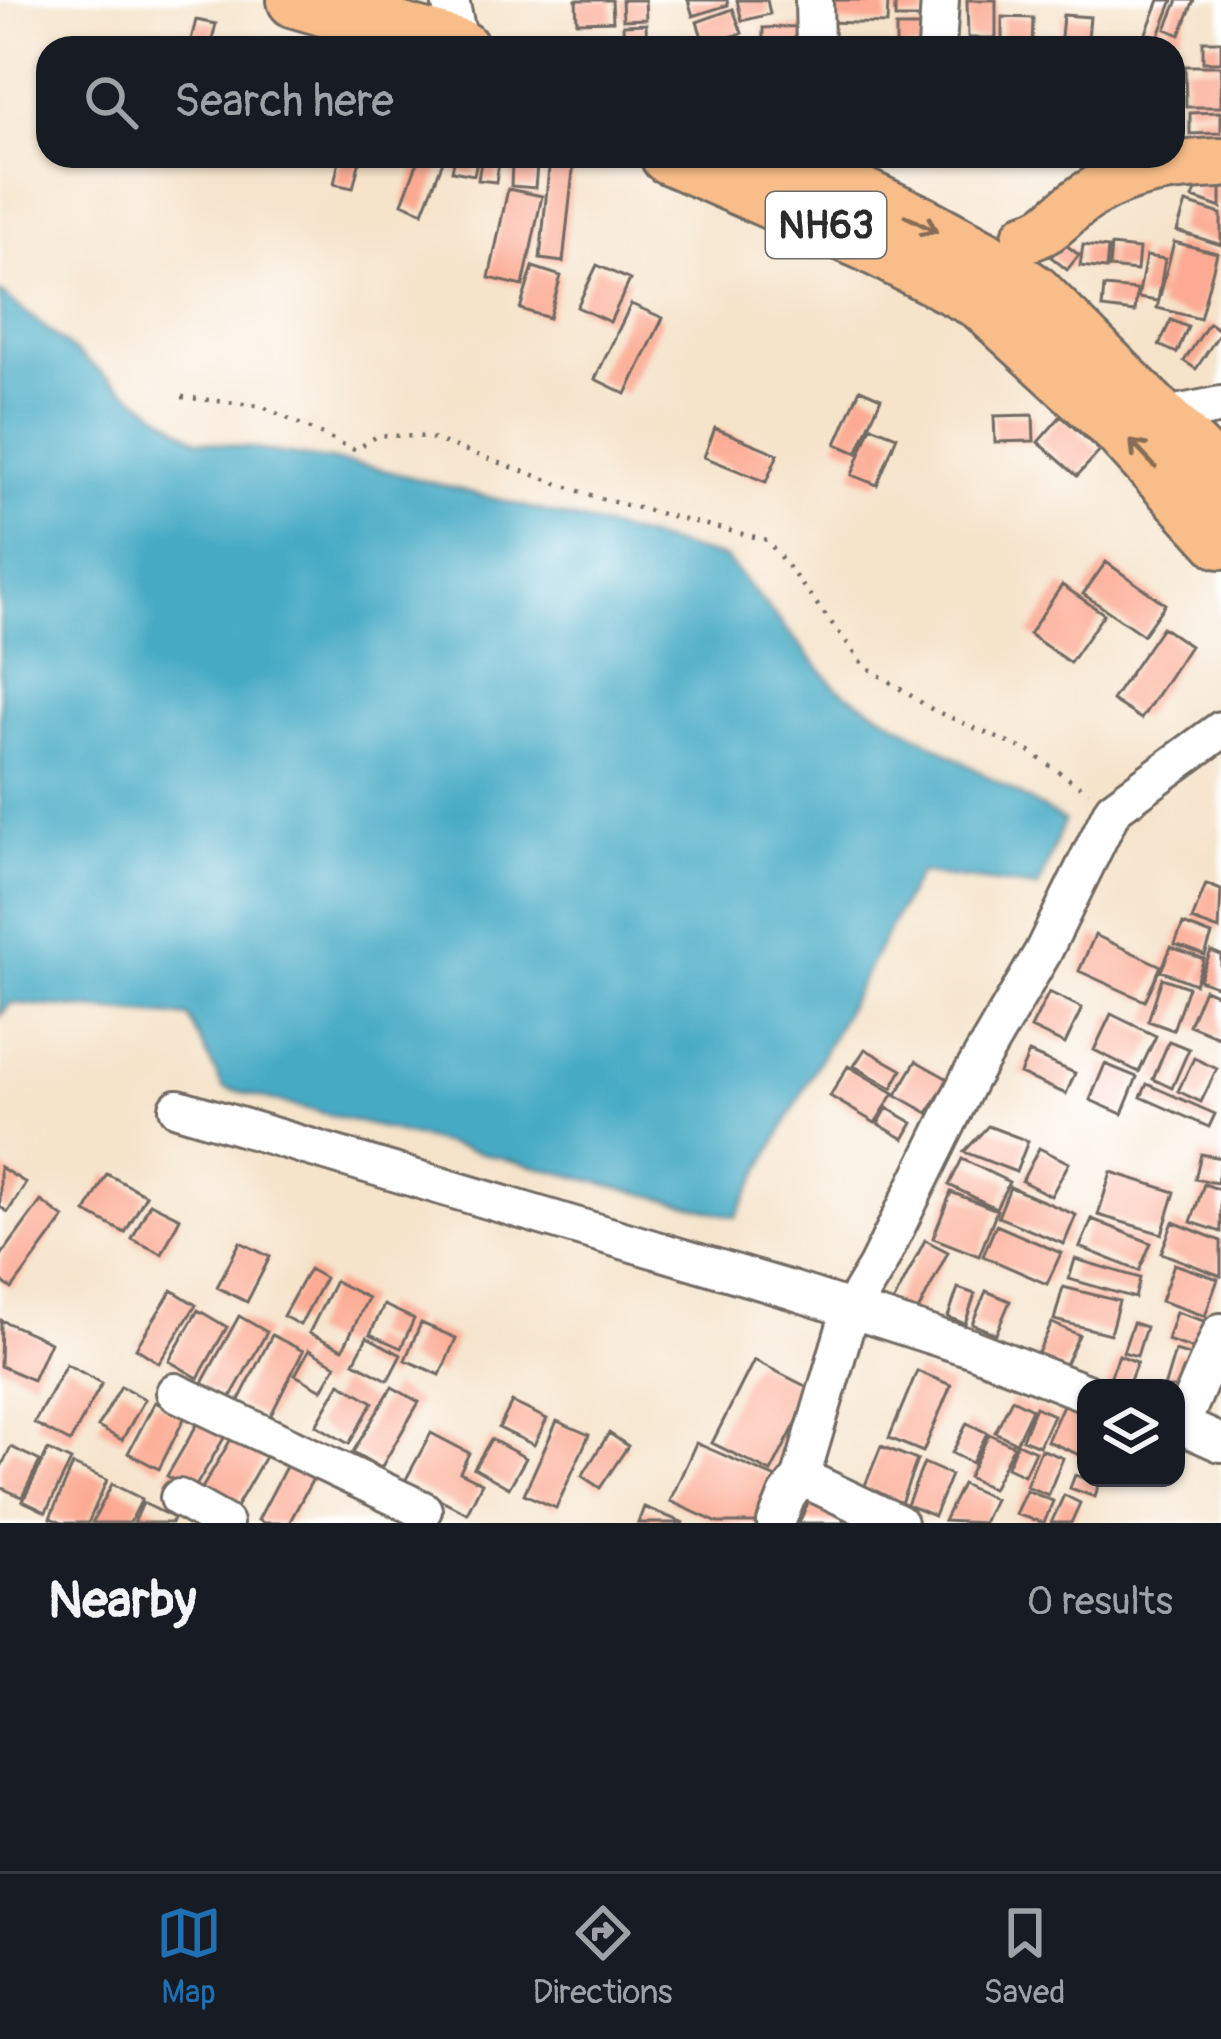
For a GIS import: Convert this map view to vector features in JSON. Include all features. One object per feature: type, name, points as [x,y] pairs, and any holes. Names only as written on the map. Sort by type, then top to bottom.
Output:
[{"type":"highway","points":[[296,0],[419,36]]},
{"type":"highway","name":"NH63","points":[[695,168],[868,244],[1004,270],[1120,430],[1221,541]]},
{"type":"highway","name":"NH63","points":[[803,168],[922,224],[1034,292],[1221,478]]},
{"type":"main road","points":[[1185,143],[1221,140]]},
{"type":"main road","points":[[1185,165],[1221,163]]},
{"type":"main road","points":[[1004,270],[1036,212],[1090,168]]},
{"type":"main road","points":[[1004,270],[1072,207],[1117,178],[1156,168]]},
{"type":"street","points":[[450,0],[458,36]]},
{"type":"street","points":[[814,0],[815,36]]},
{"type":"street","points":[[938,36],[940,0]]},
{"type":"street","points":[[1162,417],[1221,405]]},
{"type":"street","points":[[776,1523],[801,1477],[850,1311],[1113,809],[1221,730]]},
{"type":"street","points":[[178,1108],[790,1290],[971,1348],[1077,1389]]},
{"type":"street","points":[[1185,1409],[1221,1332]]},
{"type":"street","points":[[176,1392],[429,1519]]},
{"type":"street","points":[[1185,1427],[1221,1443]]},
{"type":"street","points":[[801,1477],[898,1523]]},
{"type":"street","points":[[179,1498],[224,1523]]},
{"type":"path","points":[[182,397],[262,406],[355,450],[379,435],[427,437],[602,500],[767,539],[865,666],[933,710],[1030,752],[1113,809]]},
{"type":"water","points":[[0,292],[107,377],[197,440],[368,466],[725,558],[837,688],[1064,821],[1038,888],[919,873],[736,1217],[223,1088],[189,1017],[11,1003],[0,1016]]},
{"type":"building","points":[[576,0],[612,0],[613,21],[577,22]]},
{"type":"building","points":[[622,0],[645,0],[646,19],[623,20]]},
{"type":"building","points":[[688,0],[727,0],[728,5],[693,16]]},
{"type":"building","points":[[737,0],[767,0],[770,14],[742,21]]},
{"type":"building","points":[[828,0],[888,0],[887,24],[828,22]]},
{"type":"building","points":[[895,0],[926,0],[925,18],[895,18]]},
{"type":"building","points":[[967,0],[996,0],[996,36],[968,36]]},
{"type":"building","points":[[1159,0],[1173,0],[1159,36],[1146,33]]},
{"type":"building","points":[[1178,0],[1194,0],[1180,35],[1166,29]]},
{"type":"building","points":[[733,9],[742,33],[702,36],[697,22]]},
{"type":"building","points":[[1063,15],[1090,17],[1088,36],[1061,36]]},
{"type":"building","points":[[1002,17],[1033,18],[1032,36],[1002,36]]},
{"type":"building","points":[[196,20],[216,24],[213,36],[192,36]]},
{"type":"building","points":[[646,24],[646,36],[623,36],[623,25]]},
{"type":"building","points":[[806,26],[806,36],[763,36],[763,28]]},
{"type":"building","points":[[896,27],[922,27],[922,36],[896,36]]},
{"type":"building","points":[[1203,41],[1221,41],[1221,62],[1203,62]]},
{"type":"building","points":[[1185,66],[1221,66],[1221,107],[1186,107]]},
{"type":"building","points":[[1221,112],[1221,133],[1190,134],[1190,113]]},
{"type":"building","points":[[337,168],[358,168],[353,188],[334,184]]},
{"type":"building","points":[[415,168],[440,168],[423,212],[402,203]]},
{"type":"building","points":[[453,168],[475,168],[474,175]]},
{"type":"building","points":[[480,168],[498,168],[496,182],[478,180]]},
{"type":"building","points":[[512,168],[537,168],[535,188],[511,186]]},
{"type":"building","points":[[549,168],[573,168],[563,262],[540,259]]},
{"type":"building","points":[[1200,181],[1221,184],[1221,208],[1193,198]]},
{"type":"building","points":[[508,189],[542,196],[523,286],[489,278]]},
{"type":"building","points":[[1186,203],[1221,214],[1221,245],[1177,231]]},
{"type":"building","points":[[1062,242],[1079,255],[1067,270],[1051,257]]},
{"type":"building","points":[[1174,242],[1217,253],[1200,319],[1157,308]]},
{"type":"building","points":[[1083,245],[1108,248],[1106,269],[1080,266]]},
{"type":"building","points":[[1111,246],[1139,249],[1137,271],[1109,268]]},
{"type":"building","points":[[1146,256],[1165,259],[1158,301],[1138,298]]},
{"type":"building","points":[[597,265],[630,280],[610,322],[577,307]]},
{"type":"building","points":[[533,267],[561,276],[549,318],[520,309]]},
{"type":"building","points":[[1104,287],[1137,290],[1135,312],[1102,308]]},
{"type":"building","points":[[631,304],[663,318],[626,394],[595,379]]},
{"type":"building","points":[[1171,320],[1188,327],[1177,353],[1159,345]]},
{"type":"building","points":[[1209,323],[1221,331],[1196,369],[1184,361]]},
{"type":"building","points":[[860,389],[881,398],[857,453],[836,444]]},
{"type":"building","points":[[1033,415],[1034,441],[995,442],[994,416]]},
{"type":"building","points":[[1061,416],[1100,451],[1077,476],[1038,442]]},
{"type":"building","points":[[871,426],[897,436],[877,485],[852,475]]},
{"type":"building","points":[[715,428],[778,454],[766,482],[704,457]]},
{"type":"building","points":[[1106,562],[1165,604],[1143,635],[1083,594]]},
{"type":"building","points":[[1062,585],[1104,614],[1070,663],[1029,634]]},
{"type":"building","points":[[1162,627],[1190,646],[1141,719],[1112,700]]},
{"type":"building","points":[[1206,884],[1221,890],[1219,930],[1192,920]]},
{"type":"building","points":[[1183,924],[1212,935],[1205,955],[1175,944]]},
{"type":"building","points":[[1095,935],[1161,966],[1145,1001],[1079,971]]},
{"type":"building","points":[[1171,947],[1204,959],[1195,984],[1161,971]]},
{"type":"building","points":[[1211,951],[1221,955],[1221,988],[1199,980]]},
{"type":"building","points":[[1162,978],[1188,987],[1173,1030],[1148,1021]]},
{"type":"building","points":[[1204,989],[1221,996],[1221,1038],[1189,1025]]},
{"type":"building","points":[[1049,992],[1082,1008],[1065,1044],[1031,1028]]},
{"type":"building","points":[[1111,1014],[1156,1036],[1139,1072],[1094,1050]]},
{"type":"building","points":[[1169,1041],[1189,1049],[1172,1088],[1153,1079]]},
{"type":"building","points":[[865,1049],[902,1070],[892,1088],[854,1066]]},
{"type":"building","points":[[1029,1053],[1075,1073],[1066,1094],[1020,1074]]},
{"type":"building","points":[[1194,1058],[1217,1069],[1201,1102],[1178,1091]]},
{"type":"building","points":[[916,1061],[948,1079],[928,1113],[896,1095]]},
{"type":"building","points":[[1105,1064],[1137,1077],[1122,1114],[1090,1100]]},
{"type":"building","points":[[848,1066],[894,1093],[875,1123],[830,1096]]},
{"type":"building","points":[[1147,1084],[1215,1114],[1209,1127],[1141,1097]]},
{"type":"building","points":[[887,1108],[913,1123],[904,1139],[878,1124]]},
{"type":"building","points":[[988,1126],[1028,1141],[1016,1172],[964,1152]]},
{"type":"building","points":[[1039,1148],[1069,1163],[1051,1196],[1022,1181]]},
{"type":"building","points":[[1201,1154],[1221,1158],[1217,1183],[1195,1179]]},
{"type":"building","points":[[962,1159],[1009,1182],[996,1208],[949,1185]]},
{"type":"building","points":[[0,1167],[26,1183],[8,1212],[0,1207]]},
{"type":"building","points":[[1111,1172],[1175,1192],[1162,1234],[1098,1215]]},
{"type":"building","points":[[107,1174],[146,1195],[125,1233],[86,1212]]},
{"type":"building","points":[[1204,1184],[1221,1190],[1221,1232],[1191,1222]]},
{"type":"building","points":[[1010,1187],[1076,1215],[1064,1244],[998,1217]]},
{"type":"building","points":[[951,1192],[997,1210],[979,1256],[933,1238]]},
{"type":"building","points":[[41,1201],[64,1218],[12,1289],[0,1280],[0,1257]]},
{"type":"building","points":[[150,1203],[180,1218],[162,1254],[132,1239]]},
{"type":"building","points":[[1092,1219],[1151,1243],[1139,1271],[1080,1247]]},
{"type":"building","points":[[1173,1222],[1221,1241],[1221,1276],[1161,1253]]},
{"type":"building","points":[[996,1225],[1061,1253],[1047,1284],[983,1256]]},
{"type":"building","points":[[925,1240],[948,1252],[915,1317],[892,1305]]},
{"type":"building","points":[[240,1242],[270,1257],[247,1302],[217,1287]]},
{"type":"building","points":[[1075,1259],[1140,1278],[1135,1298],[1069,1279]]},
{"type":"building","points":[[1174,1264],[1218,1279],[1205,1316],[1161,1301]]},
{"type":"building","points":[[309,1269],[325,1278],[300,1325],[283,1316]]},
{"type":"building","points":[[335,1281],[368,1298],[343,1349],[309,1333]]},
{"type":"building","points":[[1063,1287],[1119,1301],[1110,1334],[1054,1320]]},
{"type":"building","points":[[958,1288],[975,1294],[965,1324],[948,1317]]},
{"type":"building","points":[[172,1290],[196,1305],[159,1363],[136,1348]]},
{"type":"building","points":[[986,1291],[1010,1301],[996,1334],[972,1324]]},
{"type":"building","points":[[384,1305],[414,1319],[401,1348],[370,1334]]},
{"type":"building","points":[[198,1310],[227,1327],[198,1378],[169,1361]]},
{"type":"building","points":[[1176,1312],[1213,1324],[1203,1352],[1167,1340]]},
{"type":"building","points":[[239,1316],[267,1332],[229,1400],[201,1385]]},
{"type":"building","points":[[1,1320],[50,1342],[33,1380],[0,1366]]},
{"type":"building","points":[[421,1323],[456,1338],[440,1375],[405,1360]]},
{"type":"building","points":[[1052,1323],[1079,1335],[1063,1369],[1036,1357]]},
{"type":"building","points":[[1133,1323],[1146,1327],[1137,1356],[1123,1352]]},
{"type":"building","points":[[272,1335],[303,1351],[269,1419],[237,1404]]},
{"type":"building","points":[[367,1337],[401,1355],[388,1380],[354,1362]]},
{"type":"building","points":[[309,1350],[336,1365],[322,1390],[295,1375]]},
{"type":"building","points":[[1175,1351],[1201,1359],[1185,1389],[1185,1379],[1167,1379]]},
{"type":"building","points":[[1119,1355],[1137,1362],[1130,1379],[1110,1379]]},
{"type":"building","points":[[754,1360],[813,1390],[771,1472],[712,1443]]},
{"type":"building","points":[[66,1364],[102,1383],[70,1442],[34,1423]]},
{"type":"building","points":[[917,1371],[951,1385],[923,1452],[889,1438]]},
{"type":"building","points":[[340,1383],[373,1402],[349,1444],[316,1425]]},
{"type":"building","points":[[121,1386],[145,1399],[122,1440],[98,1427]]},
{"type":"building","points":[[392,1387],[419,1402],[381,1468],[353,1452]]},
{"type":"building","points":[[1068,1394],[1077,1398],[1077,1454],[1047,1441]]},
{"type":"building","points":[[1012,1399],[1032,1409],[1016,1443],[995,1432]]},
{"type":"building","points":[[155,1402],[185,1417],[159,1469],[128,1453]]},
{"type":"building","points":[[512,1402],[547,1419],[534,1445],[499,1428]]},
{"type":"building","points":[[1035,1407],[1053,1415],[1039,1446],[1022,1439]]},
{"type":"building","points":[[202,1416],[228,1431],[193,1491],[167,1476]]},
{"type":"building","points":[[557,1421],[589,1435],[556,1508],[524,1494]]},
{"type":"building","points":[[967,1423],[987,1433],[972,1463],[952,1453]]},
{"type":"building","points":[[431,1433],[469,1453],[460,1472],[482,1483],[467,1513],[405,1481]]},
{"type":"building","points":[[609,1433],[628,1446],[600,1488],[582,1476]]},
{"type":"building","points":[[234,1434],[267,1453],[235,1509],[201,1490]]},
{"type":"building","points":[[989,1434],[1014,1446],[992,1489],[968,1477]]},
{"type":"building","points":[[491,1439],[526,1458],[509,1488],[474,1468]]},
{"type":"building","points":[[696,1443],[783,1481],[764,1523],[718,1523],[670,1501]]},
{"type":"building","points":[[1017,1443],[1035,1451],[1024,1475],[1007,1467]]},
{"type":"building","points":[[881,1446],[917,1460],[901,1503],[864,1488]]},
{"type":"building","points":[[11,1447],[40,1461],[22,1497],[0,1487],[0,1469]]},
{"type":"building","points":[[1041,1449],[1063,1458],[1048,1495],[1026,1486]]},
{"type":"building","points":[[48,1450],[71,1461],[46,1512],[23,1501]]},
{"type":"building","points":[[290,1459],[316,1473],[289,1523],[264,1523],[258,1520]]},
{"type":"building","points":[[924,1463],[951,1475],[934,1516],[907,1505]]},
{"type":"building","points":[[73,1465],[107,1480],[88,1523],[50,1518]]},
{"type":"building","points":[[1075,1475],[1077,1487],[1098,1487],[1095,1497],[1070,1488]]},
{"type":"building","points":[[112,1484],[142,1499],[130,1523],[92,1523]]},
{"type":"building","points":[[962,1484],[994,1499],[983,1523],[944,1521]]},
{"type":"building","points":[[1026,1490],[1053,1501],[1044,1523],[1015,1514]]},
{"type":"building","points":[[1064,1495],[1080,1503],[1071,1523],[1051,1523]]},
{"type":"building","points":[[811,1496],[847,1512],[842,1523],[799,1523]]},
{"type":"building","points":[[143,1503],[174,1518],[171,1523],[134,1523]]},
{"type":"building","points":[[644,1507],[684,1523],[638,1523]]}]
